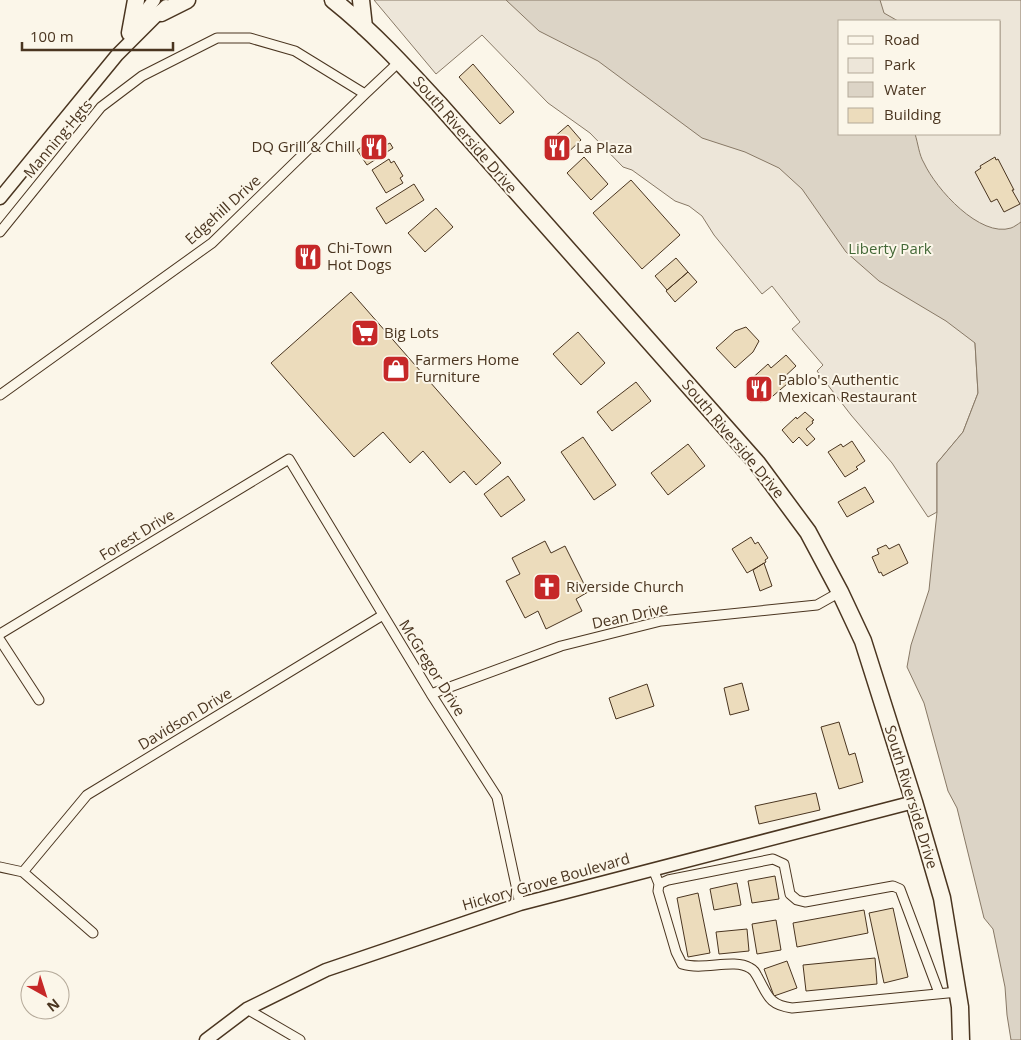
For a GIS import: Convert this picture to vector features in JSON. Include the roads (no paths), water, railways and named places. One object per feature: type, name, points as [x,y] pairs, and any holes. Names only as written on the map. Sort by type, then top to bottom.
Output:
[{"type":"highway","points":[[130,33],[136,0]]},
{"type":"highway","points":[[157,7],[186,0]]},
{"type":"highway","name":"South Riverside Drive","points":[[333,0],[400,61],[757,463],[808,532],[840,592],[862,641],[914,802],[942,898],[958,992],[961,1040]]},
{"type":"highway","points":[[361,0],[364,27]]},
{"type":"street","points":[[118,55],[130,33],[157,7],[171,0]]},
{"type":"street","points":[[0,198],[157,7]]},
{"type":"street","name":"Manning Hgts","points":[[0,232],[101,107],[142,76],[216,38],[250,38],[295,51],[365,94]]},
{"type":"street","name":"Edgehill Drive","points":[[0,395],[212,243],[400,61]]},
{"type":"street","name":"McGregor Drive","points":[[289,459],[431,694],[497,797],[520,904]]},
{"type":"street","name":"Forest Drive","points":[[0,634],[289,459]]},
{"type":"street","name":"Dean Drive","points":[[431,694],[561,646],[661,622],[817,605],[840,592]]},
{"type":"street","name":"Davidson Drive","points":[[23,872],[87,795],[383,615]]},
{"type":"street","points":[[0,640],[39,700]]},
{"type":"street","name":"Hickory Grove Boulevard","points":[[206,1040],[247,1009],[326,970],[520,904],[914,802]]},
{"type":"street","points":[[659,884],[668,880],[772,859],[784,864],[790,894],[797,900],[805,902],[892,886],[900,889],[939,993]]},
{"type":"street","points":[[0,867],[23,872],[93,933]]},
{"type":"street","points":[[653,869],[659,884],[658,891],[676,952],[682,964],[692,967],[742,964],[753,969],[772,1002],[781,1007],[792,1008],[958,992]]},
{"type":"street","points":[[247,1009],[300,1040]]},
{"type":"water","points":[[506,0],[880,0],[884,13],[896,20],[838,20],[838,135],[915,135],[921,156],[930,174],[938,186],[960,209],[986,226],[999,229],[1011,228],[1021,222],[1021,1040],[1011,1040],[1005,987],[993,929],[984,918],[957,808],[948,791],[924,703],[907,667],[911,645],[929,590],[937,512],[937,463],[963,432],[978,393],[975,343],[946,321],[879,281],[846,252],[802,189],[779,168],[745,152],[702,138],[598,61],[539,31]]},
{"type":"place","name":"DQ Grill & Chill","points":[[374,147]]},
{"type":"place","name":"La Plaza","points":[[557,148]]},
{"type":"place","name":"Chi-Town Hot Dogs","points":[[308,257]]},
{"type":"place","name":"Big Lots","points":[[365,333]]},
{"type":"place","name":"Farmers Home Furniture","points":[[396,369]]},
{"type":"place","name":"Pablo's Authentic Mexican Restaurant","points":[[759,389]]},
{"type":"place","name":"Riverside Church","points":[[547,587]]},
{"type":"park label","name":"Liberty Park","points":[[890,249]]}]
